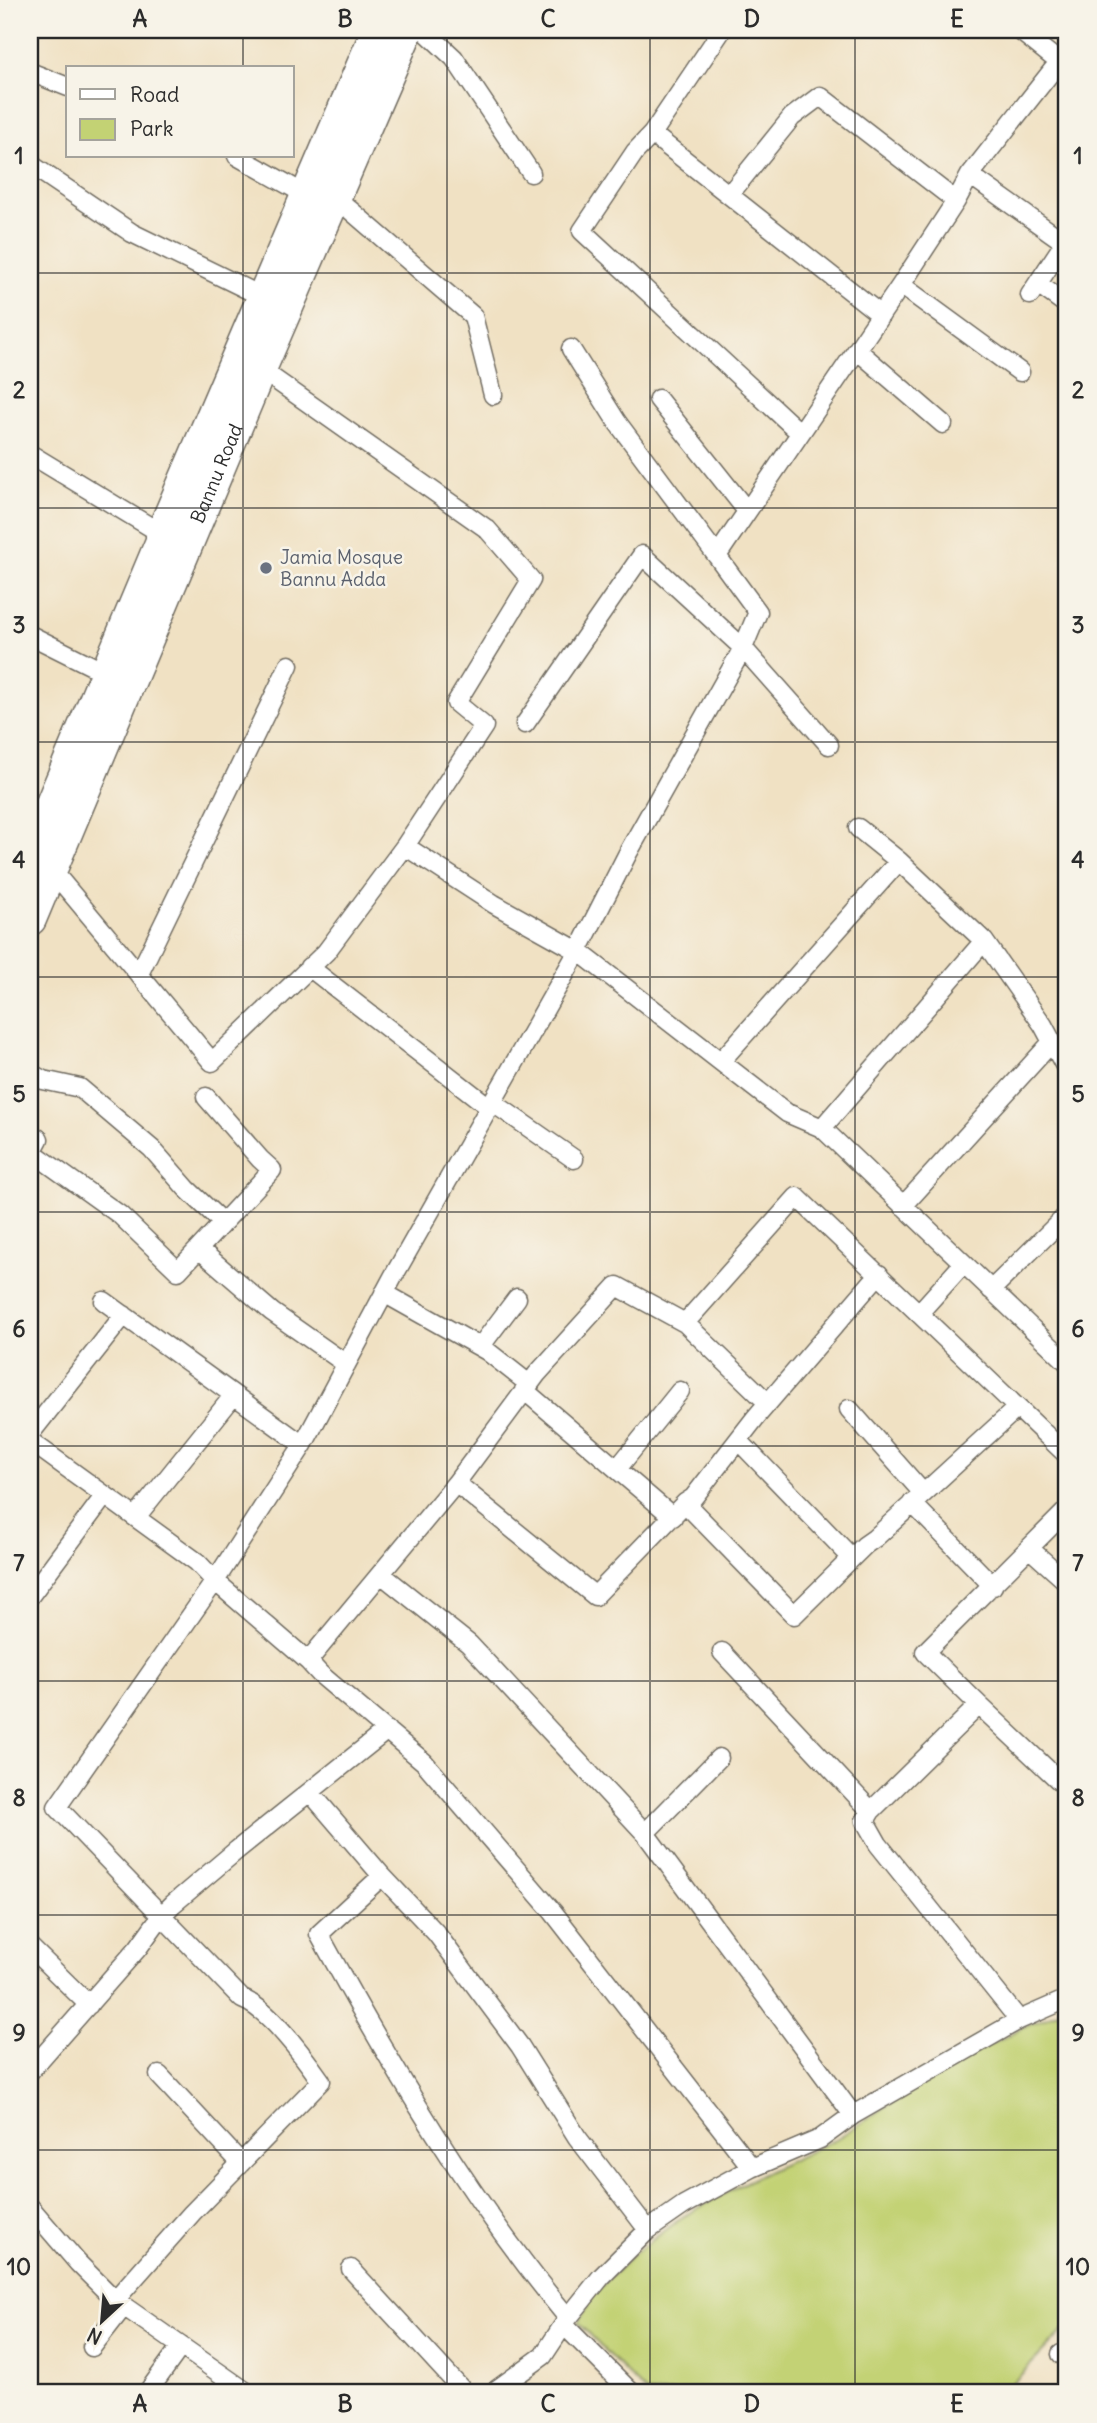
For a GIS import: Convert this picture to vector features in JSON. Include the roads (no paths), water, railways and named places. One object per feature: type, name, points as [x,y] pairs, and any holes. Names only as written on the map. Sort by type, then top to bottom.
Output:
[{"type":"highway","name":"Bannu Road","points":[[41,862],[260,369],[378,30]]},
{"type":"highway","name":"Bannu Road","points":[[30,919],[41,862],[106,673],[162,541],[162,534],[265,298],[322,196],[407,30]]},
{"type":"street","points":[[424,30],[454,58],[531,173]]},
{"type":"street","points":[[722,30],[582,231],[799,432]]},
{"type":"street","points":[[717,556],[901,285],[970,175],[1063,63],[1018,30]]},
{"type":"street","points":[[30,72],[66,86]]},
{"type":"street","points":[[729,195],[792,117],[820,96],[956,201]]},
{"type":"street","points":[[652,134],[881,315]]},
{"type":"street","points":[[241,158],[322,196],[473,316],[492,395]]},
{"type":"street","points":[[30,164],[132,233],[265,298]]},
{"type":"street","points":[[970,175],[1066,242],[1034,290],[1067,305]]},
{"type":"street","points":[[901,285],[1020,372]]},
{"type":"street","points":[[92,2347],[119,2303],[192,2213],[321,2081],[303,2056],[254,2003],[242,1999],[57,1807],[215,1581],[303,1445],[384,1293],[578,951],[629,851],[743,648],[758,612],[617,422],[571,349]]},
{"type":"street","points":[[857,350],[943,424]]},
{"type":"street","points":[[41,862],[212,1062],[326,953],[405,846],[484,726],[456,703],[531,580],[487,529],[260,369]]},
{"type":"street","points":[[657,400],[747,511]]},
{"type":"street","points":[[30,454],[162,534]]},
{"type":"street","points":[[525,724],[642,555],[743,648],[829,745]]},
{"type":"street","points":[[30,635],[106,673]]},
{"type":"street","points":[[139,974],[289,665]]},
{"type":"street","points":[[858,828],[899,861],[985,941],[1043,1025],[1067,1070]]},
{"type":"street","points":[[405,846],[494,904],[578,951],[787,1113],[822,1128],[1067,1362]]},
{"type":"street","points":[[721,1061],[899,861]]},
{"type":"street","points":[[822,1128],[985,941]]},
{"type":"street","points":[[309,967],[491,1104],[574,1158]]},
{"type":"street","points":[[903,1206],[1052,1042]]},
{"type":"street","points":[[30,1073],[43,1080],[80,1088],[152,1149],[187,1189],[223,1223]]},
{"type":"street","points":[[30,1133],[39,1139],[32,1152],[120,1215],[178,1271],[272,1170],[206,1097]]},
{"type":"street","points":[[685,1323],[797,1197],[1067,1455]]},
{"type":"street","points":[[991,1290],[1067,1215]]},
{"type":"street","points":[[199,1249],[272,1312],[346,1364]]},
{"type":"street","points":[[919,1314],[963,1264]]},
{"type":"street","points":[[456,1483],[595,1596],[693,1498],[768,1404],[879,1275]]},
{"type":"street","points":[[308,1661],[456,1483],[527,1387],[617,1286],[685,1323],[768,1404]]},
{"type":"street","points":[[384,1293],[480,1347],[617,1469],[679,1510],[794,1615],[851,1557],[1017,1408]]},
{"type":"street","points":[[480,1347],[517,1298]]},
{"type":"street","points":[[104,1301],[303,1445]]},
{"type":"street","points":[[30,1434],[124,1315]]},
{"type":"street","points":[[617,1469],[680,1391]]},
{"type":"street","points":[[136,1517],[234,1395]]},
{"type":"street","points":[[849,1409],[918,1498],[993,1586]]},
{"type":"street","points":[[738,1440],[851,1557]]},
{"type":"street","points":[[30,1441],[197,1562],[320,1674],[425,1762],[553,1912],[752,2168]]},
{"type":"street","points":[[30,1596],[105,1495]]},
{"type":"street","points":[[1067,1510],[925,1652],[1067,1788]]},
{"type":"street","points":[[1030,1549],[1067,1582]]},
{"type":"street","points":[[381,1574],[469,1644],[645,1833],[853,2115]]},
{"type":"street","points":[[722,1652],[871,1811]]},
{"type":"street","points":[[978,1705],[871,1811],[865,1821],[878,1844],[1019,2020]]},
{"type":"street","points":[[30,2071],[138,1948],[161,1916],[237,1850],[387,1730]]},
{"type":"street","points":[[645,1833],[719,1758]]},
{"type":"street","points":[[310,1792],[382,1877],[436,1933],[520,2046],[577,2137],[648,2230]]},
{"type":"street","points":[[382,1877],[319,1934],[377,2041],[477,2199],[566,2322],[627,2392]]},
{"type":"street","points":[[30,1947],[89,2005]]},
{"type":"street","points":[[492,2393],[543,2356],[601,2277],[648,2230],[684,2205],[752,2168],[820,2139],[853,2115],[1019,2020],[1067,1999]]},
{"type":"street","points":[[159,2076],[241,2162]]},
{"type":"street","points":[[30,2207],[78,2263],[119,2303],[248,2393]]},
{"type":"street","points":[[351,2269],[465,2393]]},
{"type":"street","points":[[147,2393],[181,2346]]},
{"type":"place","name":"Jamia Mosque Bannu Adda","points":[[266,568]]}]
